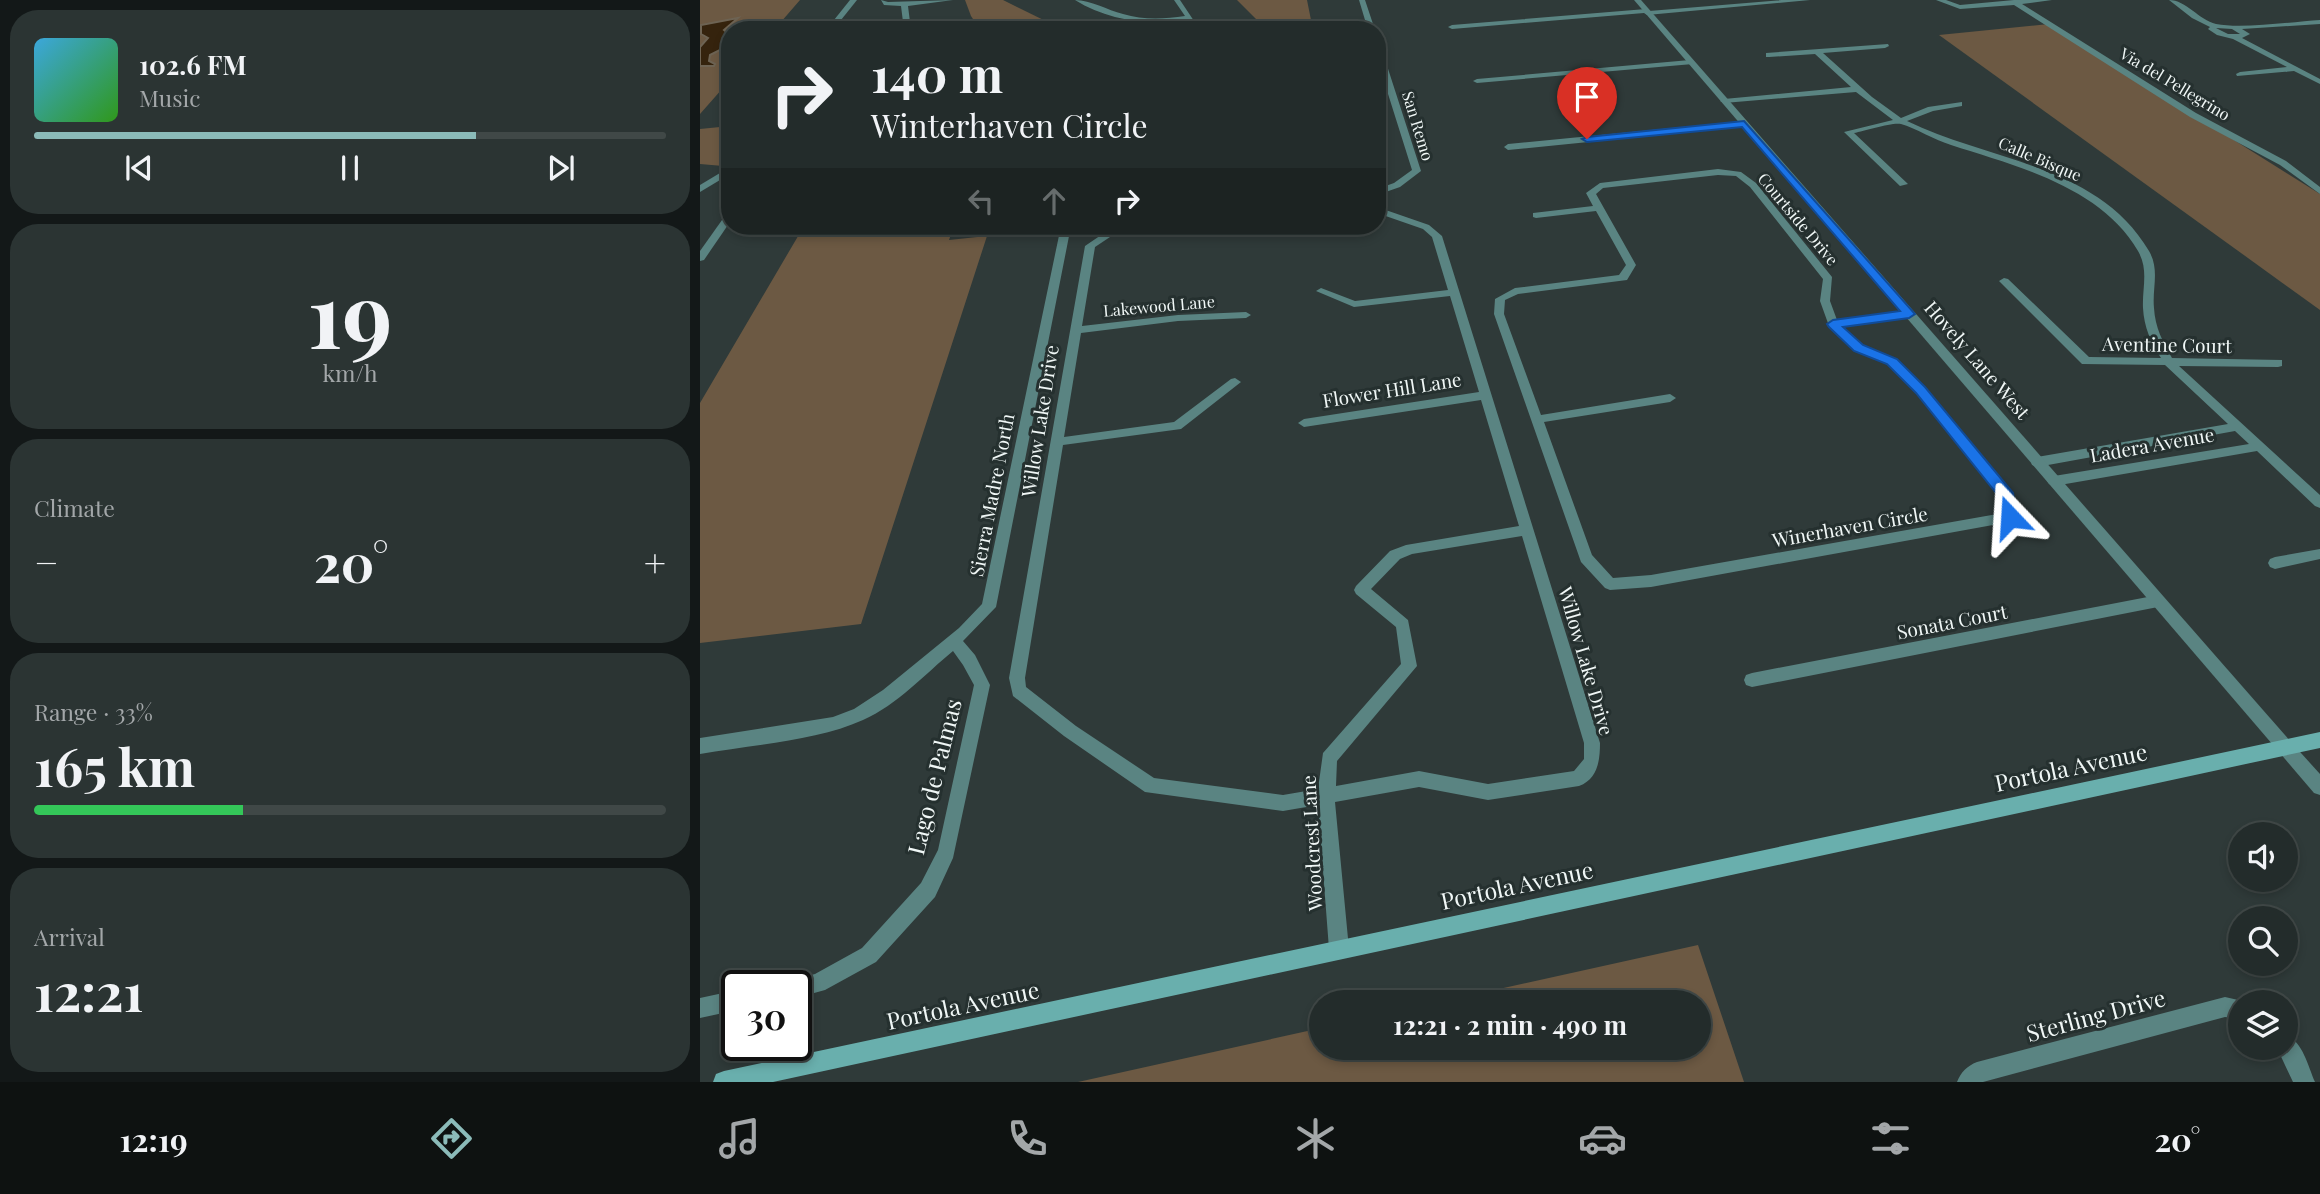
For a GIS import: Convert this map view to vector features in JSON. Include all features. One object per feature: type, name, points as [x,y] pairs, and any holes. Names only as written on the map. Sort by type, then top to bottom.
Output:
[{"type":"main road","name":"Portola Avenue","points":[[724,1082],[2320,740]]},
{"type":"street","points":[[836,21],[854,0]]},
{"type":"street","points":[[884,0],[886,4],[950,0]]},
{"type":"street","points":[[904,4],[927,0]]},
{"type":"street","points":[[1078,0],[1134,21]]},
{"type":"street","points":[[1177,0],[1191,21]]},
{"type":"street","points":[[1362,0],[1369,21]]},
{"type":"street","name":"Hovely Lane West","points":[[1637,0],[2320,787]]},
{"type":"street","points":[[1452,27],[1808,0]]},
{"type":"street","points":[[1939,0],[1960,7],[2049,0]]},
{"type":"street","points":[[2172,0],[2194,17],[2218,26],[2320,22]]},
{"type":"street","points":[[2182,0],[2190,9],[2218,26]]},
{"type":"street","name":"Via del Pellegrino","points":[[2021,1],[2193,115],[2283,163],[2320,191]]},
{"type":"street","points":[[904,4],[907,21]]},
{"type":"street","points":[[1162,21],[1189,18]]},
{"type":"street","points":[[2302,24],[2316,30]]},
{"type":"street","points":[[2218,26],[2212,29],[2217,33],[2235,37],[2320,82]]},
{"type":"street","points":[[2234,27],[2320,75]]},
{"type":"street","points":[[2235,37],[2245,34],[2316,30]]},
{"type":"street","points":[[1769,55],[1885,46]]},
{"type":"street","name":"Calle Bisque","points":[[1818,51],[1854,86],[1900,121],[1930,135],[2011,160],[2053,178],[2088,197],[2114,216],[2138,242],[2152,268],[2148,297],[2150,321],[2159,346],[2170,364],[2320,503]]},
{"type":"street","points":[[1477,81],[1690,62]]},
{"type":"street","points":[[2240,74],[2305,68]]},
{"type":"street","name":"San Remo","points":[[1386,76],[1416,171],[1397,186],[1386,189]]},
{"type":"street","points":[[1722,98],[1806,87],[1854,86]]},
{"type":"street","points":[[1722,98],[1814,94],[1854,86]]},
{"type":"street","points":[[1806,87],[1814,94]]},
{"type":"street","points":[[1903,184],[1848,132],[1900,121],[1931,108],[1959,104]]},
{"type":"street","points":[[1508,147],[1744,124]]},
{"type":"street","name":"Courtside Drive","points":[[1599,208],[1591,193],[1600,186],[1718,172],[1738,174],[1753,184],[1828,279],[1825,301],[1833,324]]},
{"type":"street","points":[[700,189],[721,176]]},
{"type":"street","points":[[1536,215],[1599,208],[1631,265],[1623,278],[1515,291],[1500,299],[1499,314],[1539,419],[1670,398]]},
{"type":"street","name":"Willow Lake Drive","points":[[1106,235],[1090,246],[1017,678],[1019,691],[1070,731],[1151,786],[1283,803],[1419,779],[1488,792],[1579,778],[1592,762],[1592,743],[1454,292],[1433,231],[1386,213]]},
{"type":"street","points":[[700,258],[721,228]]},
{"type":"street","name":"Sierra Madre North","points":[[700,746],[833,724],[860,714],[889,695],[954,641],[989,607],[1064,235]]},
{"type":"street","name":"Aventine Court","points":[[2004,281],[2086,361],[2170,364],[2278,363]]},
{"type":"street","points":[[1321,291],[1354,304],[1454,292]]},
{"type":"street","points":[[1833,324],[1909,314]]},
{"type":"street","name":"Lakewood Lane","points":[[1075,330],[1178,318],[1246,315]]},
{"type":"street","name":"Winerhaven Circle","points":[[1539,419],[1586,558],[1610,584],[1651,581],[2010,517],[2008,497],[1920,390],[1892,362],[1859,348],[1833,324]]},
{"type":"street","points":[[1056,442],[1177,426],[1235,382]]},
{"type":"street","name":"Flower Hill Lane","points":[[1304,423],[1486,396]]},
{"type":"street","name":"Ladera Avenue","points":[[2038,462],[2236,428]]},
{"type":"street","points":[[2169,439],[2190,458]]},
{"type":"street","name":"Ladera Avenue","points":[[2054,481],[2257,447]]},
{"type":"street","name":"Woodcrest Lane","points":[[1339,949],[1326,797],[1329,758],[1409,666],[1403,624],[1361,590],[1395,555],[1411,549],[1527,530]]},
{"type":"street","points":[[2274,563],[2320,554]]},
{"type":"street","name":"Sonata Court","points":[[1752,680],[2158,601]]},
{"type":"street","name":"Lago de Palmas","points":[[812,984],[869,955],[928,890],[947,852],[982,685],[969,660],[954,641]]},
{"type":"street","points":[[700,1008],[721,1003]]},
{"type":"street","name":"Sterling Drive","points":[[1968,1082],[1977,1073],[2228,1007]]},
{"type":"street","points":[[2295,1060],[2304,1082]]},
{"type":"shaded area","points":[[700,0],[800,0],[782,21],[721,21],[721,90],[700,114]]},
{"type":"shaded area","points":[[965,0],[1003,0],[1046,21],[974,21]]},
{"type":"shaded area","points":[[1237,0],[1307,0],[1311,21],[1258,21]]},
{"type":"shaded area","points":[[721,21],[721,50],[710,55],[709,61],[715,64],[714,66],[700,66],[700,47],[708,38],[701,34],[701,25]]},
{"type":"shaded area","points":[[2049,24],[2320,194],[2320,310],[1939,35]]},
{"type":"shaded area","points":[[721,127],[721,166],[700,164],[700,129]]},
{"type":"shaded area","points":[[799,235],[951,235],[949,240],[987,236],[861,624],[700,643],[700,403]]},
{"type":"shaded area","points":[[1698,945],[1744,1082],[1078,1082],[1309,1031],[1309,1060],[1711,1060],[1711,990],[1495,990]]},
{"type":"route","points":[[1587,139],[1744,124],[1909,314],[1833,324],[1859,348],[1892,362],[1920,390],[2008,497],[2010,517]]}]
